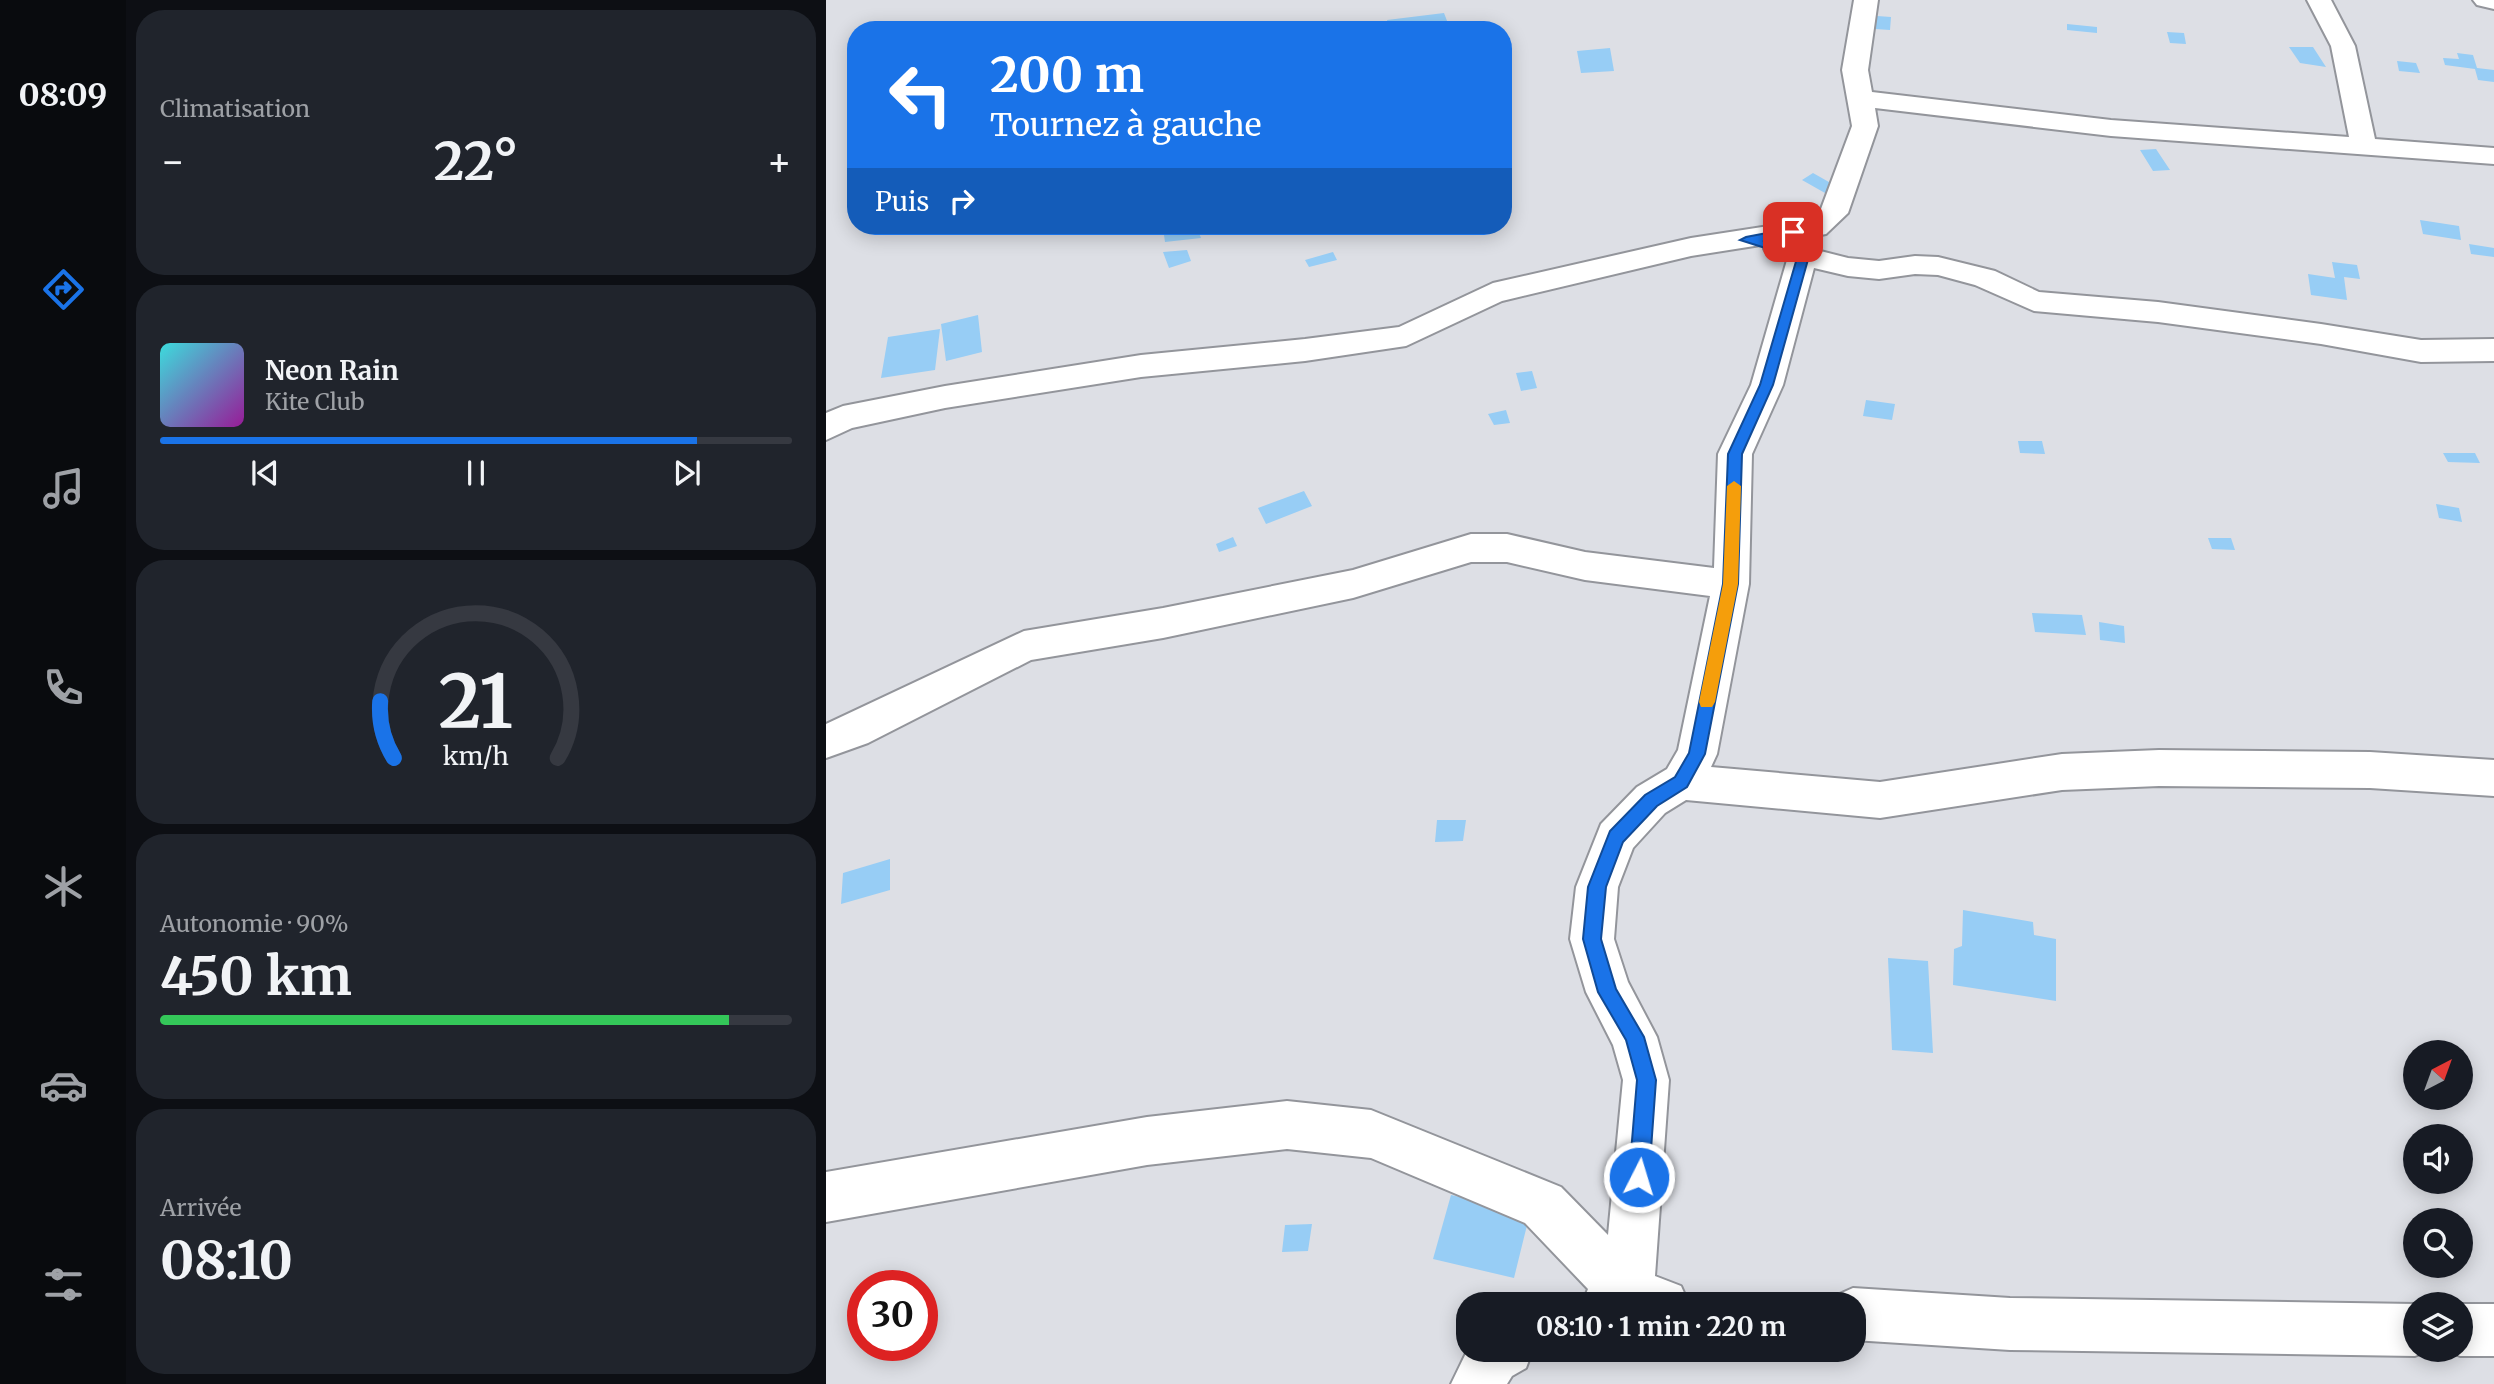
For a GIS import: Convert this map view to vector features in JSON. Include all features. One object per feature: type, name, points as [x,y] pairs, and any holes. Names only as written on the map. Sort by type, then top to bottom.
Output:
[{"type":"street","points":[[826,428],[844,418],[958,395],[1141,366],[1305,350],[1406,336],[1493,293],[1691,247],[1816,228],[1833,213],[1865,126],[1855,70],[1866,0]]},
{"type":"street","points":[[2319,0],[2343,46],[2364,148]]},
{"type":"street","points":[[2485,0],[2494,2]]},
{"type":"street","points":[[1858,98],[1932,109],[2111,128],[2494,156]]},
{"type":"street","points":[[1746,240],[1848,267],[1880,270],[1915,265],[1938,266],[1985,278],[2034,301],[2158,312],[2321,334],[2421,351],[2494,350]]},
{"type":"street","points":[[1634,1292],[1646,1080],[1634,1037],[1608,992],[1592,939],[1597,887],[1616,837],[1651,800],[1681,782],[1697,754],[1731,584],[1735,454],[1767,385],[1803,256]]},
{"type":"street","points":[[826,741],[854,731],[1024,646],[1163,623],[1353,584],[1471,548],[1507,548],[1585,566],[1731,584]]},
{"type":"street","points":[[1681,782],[1880,800],[2062,772],[2159,768],[2370,769],[2494,778]]},
{"type":"street","points":[[826,1197],[1147,1140],[1287,1125],[1371,1134],[1542,1205],[1625,1292]]},
{"type":"street","points":[[1866,1315],[2010,1324],[2403,1330]]},
{"type":"street","points":[[2473,1330],[2494,1330]]},
{"type":"street","points":[[1478,1384],[1490,1362]]},
{"type":"building","points":[[1444,13],[1447,21],[1387,21]]},
{"type":"building","points":[[1877,16],[1891,17],[1890,30],[1875,29]]},
{"type":"building","points":[[2067,24],[2097,27],[2097,33],[2067,30]]},
{"type":"building","points":[[2167,32],[2184,33],[2186,44],[2170,43]]},
{"type":"building","points":[[2289,47],[2313,47],[2326,67],[2300,63]]},
{"type":"building","points":[[1610,48],[1614,71],[1581,73],[1577,51]]},
{"type":"building","points":[[2457,53],[2473,55],[2477,68],[2494,70],[2494,82],[2478,80],[2475,69],[2445,65],[2443,58],[2459,59]]},
{"type":"building","points":[[2397,61],[2416,63],[2420,73],[2399,71]]},
{"type":"building","points":[[2156,149],[2170,170],[2153,171],[2140,150]]},
{"type":"building","points":[[1813,173],[1836,186],[1825,193],[1802,180]]},
{"type":"building","points":[[2420,220],[2459,226],[2461,240],[2423,234]]},
{"type":"building","points":[[1164,235],[1200,235],[1201,238],[1165,242]]},
{"type":"building","points":[[2469,244],[2494,248],[2494,257],[2471,254]]},
{"type":"building","points":[[1187,250],[1191,261],[1169,268],[1163,252]]},
{"type":"building","points":[[1333,252],[1337,260],[1309,267],[1305,260]]},
{"type":"building","points":[[2332,262],[2357,265],[2360,279],[2344,277],[2347,300],[2311,295],[2308,274],[2335,278]]},
{"type":"building","points":[[978,315],[982,352],[946,361],[941,324]]},
{"type":"building","points":[[940,329],[935,370],[881,378],[888,337]]},
{"type":"building","points":[[1532,371],[1537,388],[1521,391],[1516,373]]},
{"type":"building","points":[[1866,400],[1895,404],[1892,420],[1863,416]]},
{"type":"building","points":[[1506,410],[1510,423],[1494,425],[1488,414]]},
{"type":"building","points":[[2018,441],[2042,441],[2045,454],[2020,453]]},
{"type":"building","points":[[2443,453],[2475,453],[2480,463],[2448,462]]},
{"type":"building","points":[[1304,491],[1312,506],[1266,524],[1258,508]]},
{"type":"building","points":[[2436,504],[2459,508],[2462,522],[2439,518]]},
{"type":"building","points":[[1233,537],[1237,546],[1219,552],[1216,544]]},
{"type":"building","points":[[2208,538],[2231,538],[2235,550],[2212,549]]},
{"type":"building","points":[[2032,613],[2082,615],[2086,635],[2035,632]]},
{"type":"building","points":[[2099,622],[2124,626],[2125,643],[2100,640]]},
{"type":"building","points":[[1437,820],[1466,820],[1463,841],[1435,842]]},
{"type":"building","points":[[890,859],[890,890],[841,904],[843,873]]},
{"type":"building","points":[[1963,910],[2033,922],[2034,935],[2056,939],[2056,1001],[1953,985],[1954,949],[1962,946]]},
{"type":"building","points":[[1888,958],[1928,961],[1933,1053],[1892,1050]]},
{"type":"building","points":[[1451,1195],[1530,1213],[1514,1278],[1433,1259]]},
{"type":"building","points":[[1312,1224],[1308,1251],[1282,1252],[1285,1225]]},
{"type":"slow traffic","points":[[1707,702],[1731,584],[1734,486]]},
{"type":"route","points":[[1639,1177],[1646,1080],[1634,1037],[1608,992],[1592,939],[1597,887],[1616,837],[1651,800],[1681,782],[1697,754],[1731,584],[1735,454],[1767,385],[1803,256],[1746,240],[1793,232]]}]
